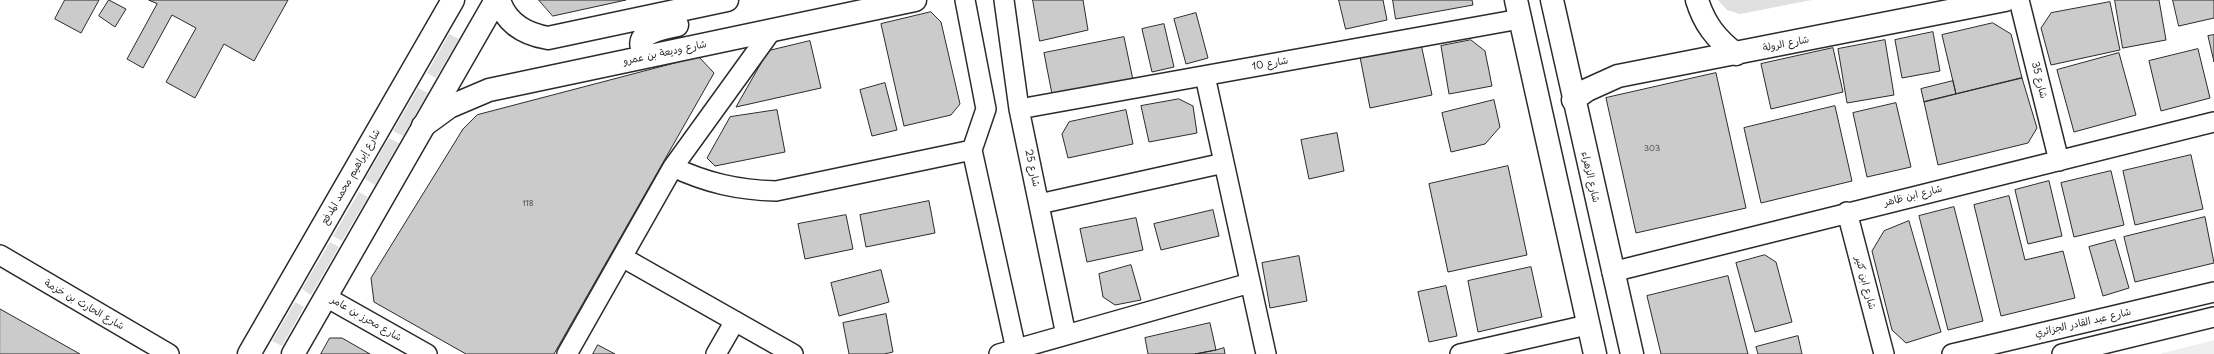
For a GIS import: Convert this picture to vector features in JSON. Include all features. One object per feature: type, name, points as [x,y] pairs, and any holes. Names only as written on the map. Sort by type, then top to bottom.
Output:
[{"type":"main road","name":"شارع إبراهيم محمد المدفع","points":[[249,354],[453,0]]},
{"type":"main road","points":[[293,354],[496,0]]},
{"type":"main road","points":[[499,0],[506,14],[520,28],[528,33],[548,38],[721,1]]},
{"type":"main road","name":"شارع وديعة بن عمرو","points":[[424,126],[449,107],[478,93],[915,0]]},
{"type":"main road","name":"شارع الزهراء","points":[[1552,0],[1573,100],[1632,354]]},
{"type":"main road","points":[[1697,0],[1710,29],[1718,39],[1736,54]]},
{"type":"main road","name":"شارع الرولة","points":[[1573,100],[1587,90],[1618,76],[2005,0]]},
{"type":"main road","points":[[647,56],[641,45],[647,34],[694,19],[721,1]]},
{"type":"main road","points":[[1518,9],[1587,325],[1595,354]]},
{"type":"street","points":[[965,0],[986,109],[972,150],[1011,352],[1250,283]]},
{"type":"street","name":"شارع 25","points":[[1004,0],[1020,109],[1066,335]]},
{"type":"street","name":"شارع 35","points":[[2019,0],[2059,161]]},
{"type":"street","name":"شارع 10","points":[[1020,109],[1205,76],[1518,9]]},
{"type":"street","points":[[567,354],[673,167],[772,30]]},
{"type":"street","points":[[1205,76],[1266,354]]},
{"type":"street","name":"شارع ابن ظاهر","points":[[1612,272],[1847,212],[2059,161],[2212,122]]},
{"type":"street","points":[[673,167],[694,177],[720,185],[748,190],[776,191],[972,150]]},
{"type":"street","points":[[1039,204],[1224,163]]},
{"type":"street","name":"شارع ابن كثير","points":[[1847,212],[1884,354]]},
{"type":"street","name":"شارع الحارث بن خزمة","points":[[0,255],[169,354]]},
{"type":"street","points":[[622,257],[793,354]]},
{"type":"street","name":"شارع عبد القادر الجزائري","points":[[1952,354],[1991,350],[2214,292]]},
{"type":"street","name":"شارع محرز بن عامر","points":[[326,297],[427,354]]},
{"type":"street","points":[[2062,354],[2214,317]]},
{"type":"street","points":[[716,354],[736,321]]},
{"type":"street","points":[[1460,354],[1587,325]]},
{"type":"shaded area","points":[[1718,0],[1812,0],[1740,14],[1727,10]]},
{"type":"shaded area","points":[[449,34],[459,39],[436,78],[427,73]]},
{"type":"shaded area","points":[[418,88],[428,93],[403,136],[393,131]]},
{"type":"shaded area","points":[[389,138],[399,143],[375,185],[365,179]]},
{"type":"shaded area","points":[[359,192],[368,197],[342,241],[333,236]]},
{"type":"shaded area","points":[[330,242],[339,247],[311,295],[302,289]]},
{"type":"shaded area","points":[[295,302],[304,307],[282,346],[272,341]]},
{"type":"shaded area","points":[[2214,340],[2214,354],[2159,354]]},
{"type":"building","points":[[65,0],[99,0],[81,33],[55,19]]},
{"type":"building","points":[[109,0],[126,9],[115,27],[99,16]]},
{"type":"building","points":[[149,0],[288,0],[254,61],[224,44],[195,98],[166,82],[196,28],[172,15],[143,68],[127,59],[157,4]]},
{"type":"building","points":[[539,0],[626,0],[553,16]]},
{"type":"building","points":[[1033,0],[1083,0],[1088,30],[1040,41]]},
{"type":"building","points":[[1339,0],[1383,0],[1387,20],[1346,29]]},
{"type":"building","points":[[1393,0],[1472,0],[1473,5],[1396,19]]},
{"type":"building","points":[[2115,0],[2159,0],[2166,40],[2123,48]]},
{"type":"building","points":[[2173,0],[2214,0],[2214,18],[2179,26]]},
{"type":"building","points":[[2110,2],[2120,50],[2051,65],[2041,28],[2051,13]]},
{"type":"building","points":[[931,12],[941,22],[960,104],[951,115],[904,126],[881,24]]},
{"type":"building","points":[[1196,13],[1208,58],[1186,64],[1174,19]]},
{"type":"building","points":[[1993,23],[2011,34],[2022,78],[1956,94],[1942,35]]},
{"type":"building","points":[[1164,24],[1174,67],[1152,72],[1142,29]]},
{"type":"building","points":[[1933,32],[1940,71],[1902,78],[1895,40]]},
{"type":"building","points":[[2214,35],[2214,62],[2208,36]]},
{"type":"building","points":[[1124,37],[1133,80],[1052,94],[1044,53]]},
{"type":"building","points":[[1471,40],[1485,51],[1492,86],[1449,94],[1441,46]]},
{"type":"building","points":[[1885,40],[1894,95],[1847,103],[1838,49]]},
{"type":"building","points":[[810,41],[821,88],[736,107],[768,51]]},
{"type":"building","points":[[1421,44],[1432,95],[1370,108],[1360,57]]},
{"type":"building","points":[[1833,48],[1843,92],[1771,109],[1761,64]]},
{"type":"building","points":[[2198,49],[2210,98],[2161,111],[2149,61]]},
{"type":"building","points":[[2119,53],[2136,115],[2074,132],[2057,70]]},
{"type":"building","points":[[699,57],[714,73],[554,354],[466,354],[374,302],[371,278],[463,129],[477,115]]},
{"type":"building","points":[[1716,73],[1746,208],[1636,233],[1606,98]]},
{"type":"building","points":[[2022,78],[2037,128],[2028,143],[1938,165],[1924,102]]},
{"type":"building","points":[[1953,81],[1956,94],[1924,102],[1921,89]]},
{"type":"building","points":[[885,83],[897,130],[872,136],[860,90]]},
{"type":"building","points":[[1179,99],[1193,106],[1197,133],[1149,142],[1141,106]]},
{"type":"building","points":[[1494,100],[1500,127],[1485,144],[1451,152],[1442,113]]},
{"type":"building","points":[[1896,103],[1911,167],[1867,177],[1853,113]]},
{"type":"building","points":[[1835,106],[1852,181],[1761,203],[1744,128]]},
{"type":"building","points":[[777,110],[785,152],[715,166],[707,158],[730,117]]},
{"type":"building","points":[[1126,110],[1133,144],[1068,158],[1062,134],[1069,122]]},
{"type":"building","points":[[1337,133],[1344,171],[1309,179],[1301,140]]},
{"type":"building","points":[[2191,155],[2203,209],[2135,225],[2123,171]]},
{"type":"building","points":[[1508,166],[1527,255],[1448,272],[1429,184]]},
{"type":"building","points":[[2111,171],[2124,225],[2074,237],[2061,183]]},
{"type":"building","points":[[2049,181],[2062,236],[2028,244],[2015,190]]},
{"type":"building","points":[[2009,196],[2025,260],[2063,251],[2075,298],[2001,316],[1974,205]]},
{"type":"building","points":[[929,201],[935,233],[866,247],[860,215]]},
{"type":"building","points":[[1954,207],[1983,321],[1948,330],[1919,216]]},
{"type":"building","points":[[1213,210],[1219,236],[1161,250],[1154,224]]},
{"type":"building","points":[[846,215],[853,249],[805,259],[798,224]]},
{"type":"building","points":[[2205,217],[2214,263],[2135,282],[2124,237]]},
{"type":"building","points":[[1136,218],[1143,250],[1087,262],[1080,229]]},
{"type":"building","points":[[1909,221],[1941,332],[1906,343],[1892,330],[1872,251],[1884,231]]},
{"type":"building","points":[[2115,240],[2129,288],[2103,296],[2089,247]]},
{"type":"building","points":[[1765,255],[1776,262],[1792,322],[1755,332],[1736,263]]},
{"type":"building","points":[[1299,256],[1307,301],[1270,308],[1262,263]]},
{"type":"building","points":[[1131,265],[1141,300],[1115,305],[1103,297],[1099,274]]},
{"type":"building","points":[[1531,267],[1542,317],[1478,332],[1468,281]]},
{"type":"building","points":[[881,270],[889,302],[839,316],[831,283]]},
{"type":"building","points":[[1728,276],[1748,354],[1661,354],[1647,296]]},
{"type":"building","points":[[1446,286],[1457,336],[1429,342],[1418,292]]},
{"type":"building","points":[[0,309],[80,354],[0,354]]},
{"type":"building","points":[[886,314],[893,352],[884,354],[849,354],[843,323]]},
{"type":"building","points":[[1210,323],[1216,350],[1195,354],[1148,354],[1145,338]]},
{"type":"building","points":[[1798,336],[1802,354],[1758,354],[1756,347]]},
{"type":"building","points":[[330,338],[342,338],[370,354],[321,354]]},
{"type":"building","points":[[598,345],[615,354],[593,354]]},
{"type":"building","points":[[1224,348],[1225,354],[1195,354],[1216,350]]}]
